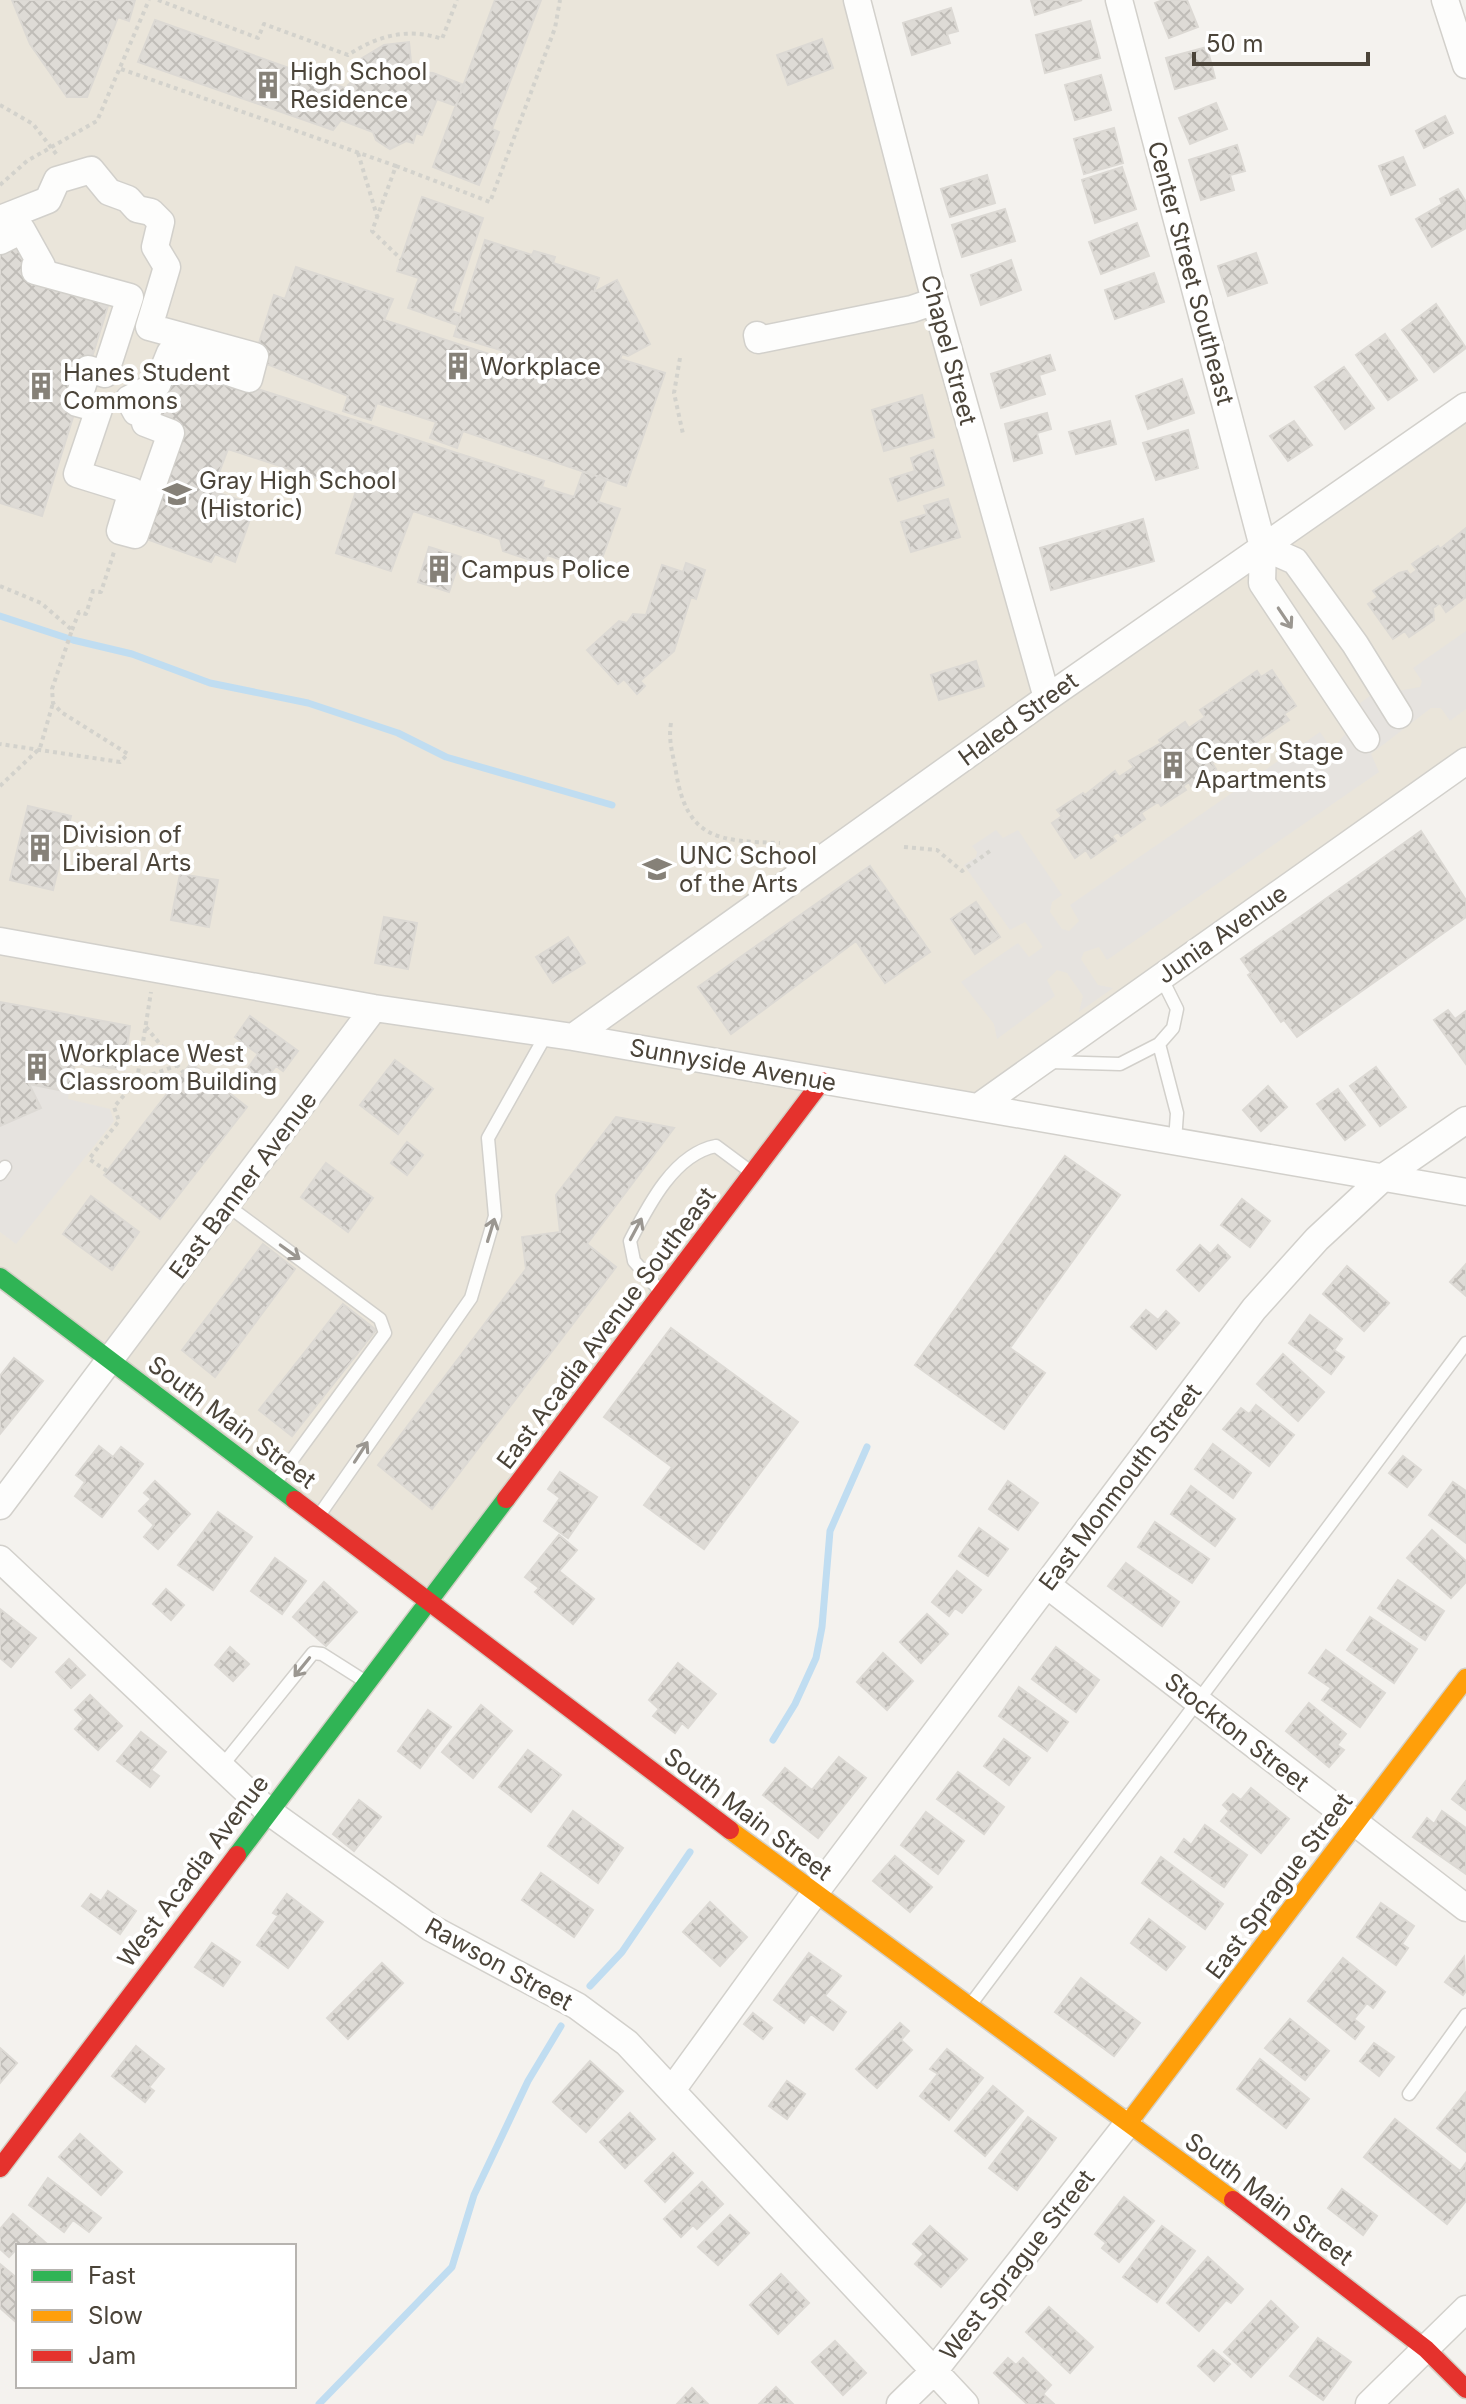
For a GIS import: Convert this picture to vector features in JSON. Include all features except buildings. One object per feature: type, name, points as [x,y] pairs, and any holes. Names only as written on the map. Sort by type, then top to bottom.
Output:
[{"type":"main road","name":"East Acadia Avenue Southeast","points":[[425,1603],[822,1081]]},
{"type":"main road","name":"South Main Street","points":[[0,1277],[274,1483],[425,1603],[814,1894],[1129,2122],[1426,2349],[1466,2389]]},
{"type":"main road","name":"West Acadia Avenue","points":[[0,2168],[425,1603]]},
{"type":"main road","name":"East Sprague Street","points":[[1129,2122],[1466,1678]]},
{"type":"street","name":"Chapel Street","points":[[857,0],[935,301],[1047,698]]},
{"type":"street","name":"Center Street Southeast","points":[[1119,0],[1263,547],[1262,583],[1366,739]]},
{"type":"street","points":[[1445,0],[1466,65]]},
{"type":"street","points":[[0,230],[3,228],[0,219],[48,200],[53,186],[67,175],[91,170],[98,174],[109,192],[128,199],[137,209],[151,212],[161,222],[155,247],[167,267],[149,327],[255,356],[249,379],[170,353],[157,385],[129,399],[136,412],[150,404],[145,423],[171,433],[135,535],[120,531],[132,491],[77,474],[99,409],[77,403],[88,369],[105,374],[130,297],[35,271],[35,266],[42,266],[22,230],[0,241]]},
{"type":"street","points":[[757,335],[758,340],[802,334],[935,301]]},
{"type":"street","name":"Haled Street","points":[[573,1037],[1047,698],[1466,406]]},
{"type":"street","points":[[1263,547],[1295,561],[1355,644],[1399,715]]},
{"type":"street","name":"Junia Avenue","points":[[978,1107],[1466,761]]},
{"type":"street","name":"Sunnyside Avenue","points":[[0,941],[374,1008],[573,1037],[1466,1192]]},
{"type":"street","name":"East Banner Avenue","points":[[0,1506],[112,1362],[374,1008]]},
{"type":"street","name":"East Monmouth Street","points":[[672,2090],[814,1894],[1254,1309],[1317,1239],[1385,1176],[1466,1120]]},
{"type":"street","name":"Rawson Street","points":[[0,1559],[268,1811],[431,1928],[577,2006],[627,2043],[965,2404]]},
{"type":"street","name":"Stockton Street","points":[[1047,1585],[1466,1908]]},
{"type":"street","name":"West Sprague Street","points":[[900,2404],[934,2371],[1129,2122]]},
{"type":"street","points":[[1369,2404],[1466,2309]]},
{"type":"lane","points":[[1042,1061],[1120,1064],[1159,1044],[1173,1028],[1177,1009],[1161,977]]},
{"type":"lane","points":[[318,1517],[471,1298],[495,1216],[488,1138],[547,1033]]},
{"type":"lane","points":[[1159,1044],[1177,1113],[1175,1141]]},
{"type":"lane","points":[[663,1294],[634,1261],[630,1241],[662,1186],[698,1150],[716,1146],[754,1174]]},
{"type":"lane","points":[[228,1206],[380,1319],[385,1333],[274,1483]]},
{"type":"lane","points":[[969,2007],[1466,1343]]},
{"type":"lane","points":[[221,1767],[313,1653],[322,1654],[366,1681]]},
{"type":"lane","points":[[1409,2094],[1466,2015]]},
{"type":"path","points":[[0,185],[16,169],[97,121],[149,0]]},
{"type":"path","points":[[158,0],[258,38],[264,24],[348,55],[365,43],[407,32],[442,39],[457,0]]},
{"type":"path","points":[[121,69],[490,202],[555,28],[560,0]]},
{"type":"path","points":[[0,105],[33,124],[52,146],[67,175]]},
{"type":"path","points":[[358,153],[377,217]]},
{"type":"path","points":[[396,166],[372,231],[401,259]]},
{"type":"path","points":[[680,358],[674,393],[683,434]]},
{"type":"path","points":[[0,786],[40,748],[53,703],[52,689],[72,630],[79,612],[86,614],[93,591],[101,592],[104,580]]},
{"type":"path","points":[[0,586],[41,603],[72,630]]},
{"type":"path","points":[[0,744],[120,762],[128,754],[61,712],[53,703]]},
{"type":"path","points":[[671,723],[668,741],[682,805],[691,822],[728,838],[780,843]]},
{"type":"path","points":[[904,847],[937,850],[962,871],[990,851]]},
{"type":"path","points":[[137,1080],[151,992]]},
{"type":"path","points":[[146,1027],[183,1072]]},
{"type":"path","points":[[107,1171],[89,1159],[119,1121],[114,1107],[137,1080],[178,1065]]},
{"type":"shaded area","name":"UNC School of the Arts","points":[[0,0],[855,0],[1047,698],[1466,406],[1466,761],[978,1107],[822,1081],[425,1603],[0,1278]]},
{"type":"shaded area","points":[[1466,631],[1466,709],[1450,721],[1441,708],[1431,708],[1371,754],[1379,772],[1107,960],[1099,947],[1084,952],[1081,959],[1098,985],[1113,988],[1079,1012],[1083,996],[1067,973],[1057,970],[1047,980],[1055,996],[997,1039],[994,1024],[961,982],[1018,943],[1029,957],[1043,947],[1025,922],[1010,930],[964,865],[976,857],[977,852],[972,846],[996,830],[1003,838],[1018,830],[1062,895],[1052,902],[1050,912],[1062,929],[1069,931],[1079,921],[1070,905],[1320,732],[1330,747],[1334,747],[1347,732],[1343,715],[1387,684],[1398,691],[1420,687],[1422,681],[1413,668]]},
{"type":"shaded area","points":[[29,1084],[69,1092],[68,1099],[110,1109],[114,1121],[16,1244],[0,1232],[0,1126],[41,1108]]},
{"type":"waterway","points":[[0,616],[73,640],[132,654],[210,683],[308,703],[398,733],[446,757],[612,805]]},
{"type":"waterway","points":[[773,1740],[795,1704],[816,1658],[822,1627],[830,1531],[867,1447]]},
{"type":"waterway","points":[[590,1986],[622,1952],[690,1852]]},
{"type":"waterway","points":[[319,2404],[452,2267],[474,2195],[528,2081],[561,2026]]},
{"type":"traffic: fast","points":[[0,1277],[295,1500]]},
{"type":"traffic: fast","points":[[237,1855],[506,1499]]},
{"type":"traffic: slow","points":[[1129,2122],[1466,1678]]},
{"type":"traffic: slow","points":[[730,1830],[1233,2200]]},
{"type":"traffic: jam","points":[[506,1499],[822,1081]]},
{"type":"traffic: jam","points":[[295,1500],[730,1830]]},
{"type":"traffic: jam","points":[[0,2168],[237,1855]]},
{"type":"traffic: jam","points":[[1233,2200],[1426,2349],[1466,2389]]},
{"type":"place","name":"High School Residence","points":[[268,85]]},
{"type":"place","name":"Workplace","points":[[458,366]]},
{"type":"place","name":"Hanes Student Commons","points":[[41,386]]},
{"type":"place","name":"Gray High School (Historic)","points":[[177,494]]},
{"type":"place","name":"Campus Police","points":[[439,569]]},
{"type":"place","name":"Center Stage Apartments","points":[[1173,765]]},
{"type":"place","name":"Division of Liberal Arts","points":[[40,848]]},
{"type":"place","name":"UNC School of the Arts","points":[[657,869]]},
{"type":"place","name":"Workplace West Classroom Building","points":[[37,1067]]}]
